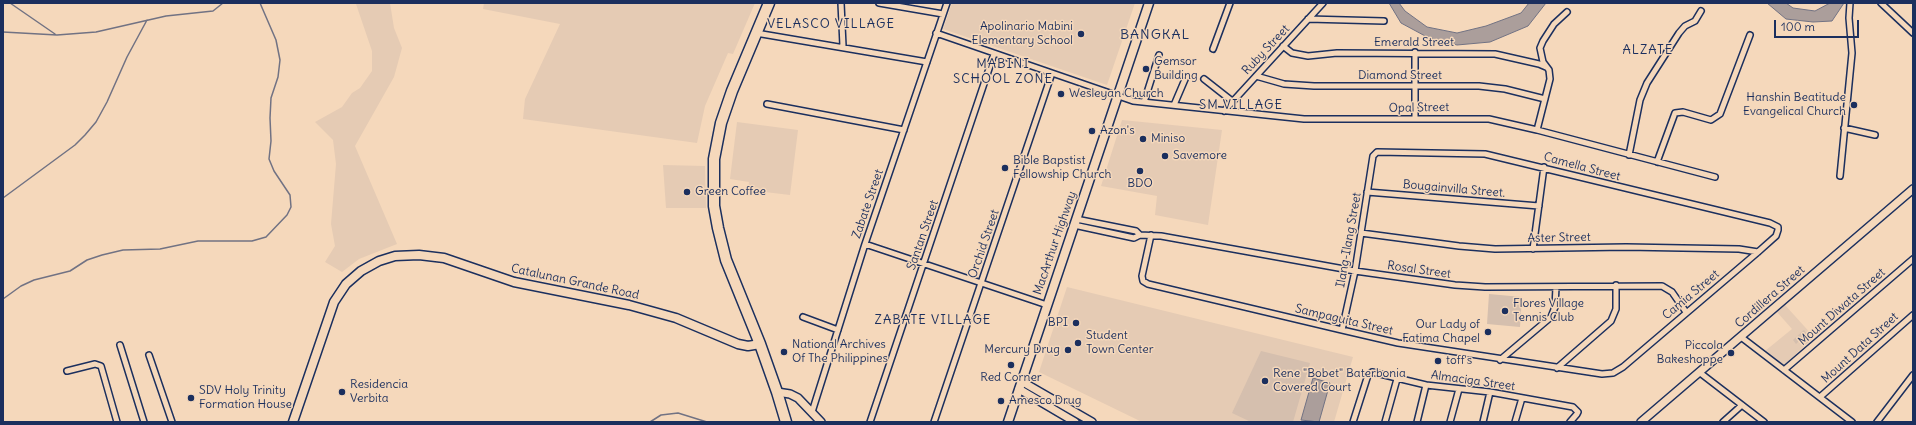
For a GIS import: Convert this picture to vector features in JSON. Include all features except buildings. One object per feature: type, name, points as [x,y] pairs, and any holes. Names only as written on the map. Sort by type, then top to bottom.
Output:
[{"type":"highway","points":[[769,3],[726,107],[717,142],[713,178],[715,213],[722,243],[735,283],[760,344],[786,422]]},
{"type":"main road","name":"MacArthur Highway","points":[[1008,422],[1149,3]]},
{"type":"main road","name":"Catalunan Grande Road","points":[[293,422],[334,302],[346,284],[358,274],[379,261],[395,256],[419,255],[444,258],[514,282],[629,304],[676,318],[738,344],[748,346],[760,344]]},
{"type":"street","points":[[841,3],[843,46]]},
{"type":"street","points":[[879,3],[943,14]]},
{"type":"street","name":"Zabate Street","points":[[812,412],[865,244],[946,3]]},
{"type":"street","points":[[1214,49],[1230,3]]},
{"type":"street","name":"Ruby Street","points":[[1224,111],[1323,3]]},
{"type":"street","points":[[1840,176],[1852,54],[1849,18],[1850,3]]},
{"type":"street","points":[[1881,3],[1913,34]]},
{"type":"street","points":[[1629,155],[1640,100],[1647,83],[1679,33],[1685,26],[1695,21],[1701,11]]},
{"type":"street","points":[[1538,130],[1550,79],[1549,70],[1546,68],[1540,54],[1543,41],[1554,24],[1567,12]]},
{"type":"street","points":[[1308,19],[1384,21]]},
{"type":"street","points":[[756,33],[843,46],[927,62]]},
{"type":"street","name":"Opal Street","points":[[936,33],[994,54],[1118,95],[1144,102],[1318,119],[1489,119],[1538,130],[1715,177]]},
{"type":"street","points":[[1657,162],[1671,120],[1675,113],[1683,112],[1711,120],[1720,114],[1750,35]]},
{"type":"street","name":"Emerald Street","points":[[1283,46],[1292,53],[1308,56],[1337,53],[1415,52],[1494,54],[1539,64],[1546,68]]},
{"type":"street","points":[[1415,52],[1415,119]]},
{"type":"street","name":"Santan Street","points":[[870,422],[994,54]]},
{"type":"street","points":[[1144,102],[1159,55]]},
{"type":"street","name":"Orchid Street","points":[[934,422],[1052,73]]},
{"type":"street","name":"Diamond Street","points":[[1256,76],[1296,86],[1492,87],[1545,99]]},
{"type":"street","points":[[1174,105],[1186,77]]},
{"type":"street","points":[[1204,79],[1232,101]]},
{"type":"street","points":[[767,104],[904,130]]},
{"type":"street","points":[[1844,128],[1875,134]]},
{"type":"street","name":"Camella Street","points":[[1375,153],[1485,154],[1544,167],[1770,223],[1778,227],[1778,230]]},
{"type":"street","name":"Ilang-Ilang Street","points":[[1342,330],[1355,271],[1373,156],[1375,153]]},
{"type":"street","points":[[1533,249],[1544,167]]},
{"type":"street","name":"Cordillera Street","points":[[1641,422],[1913,189]]},
{"type":"street","name":"Bougainvilla Street.","points":[[1367,192],[1539,206]]},
{"type":"street","name":"Rosal Street","points":[[1075,222],[1136,231],[1140,235],[1151,235],[1355,271],[1472,286],[1556,287],[1658,285],[1666,287],[1672,292],[1686,312]]},
{"type":"street","name":"Camia Street","points":[[1613,373],[1623,367],[1758,252],[1776,236],[1778,230]]},
{"type":"street","name":"Aster Street","points":[[1361,233],[1459,246],[1533,249],[1626,247],[1739,249],[1758,252]]},
{"type":"street","name":"Sampaguita Street","points":[[1151,235],[1142,276],[1145,283],[1398,343],[1557,368],[1602,374],[1613,373]]},
{"type":"street","points":[[865,244],[1047,305]]},
{"type":"street","name":"Mount Diwata Street","points":[[1784,370],[1913,259]]},
{"type":"street","points":[[1557,368],[1611,321],[1616,309],[1616,285]]},
{"type":"street","points":[[1500,360],[1551,317],[1555,307],[1556,287]]},
{"type":"street","name":"Mount Data Street","points":[[1820,397],[1913,315]]},
{"type":"street","points":[[803,317],[838,330]]},
{"type":"street","points":[[1741,337],[1852,422]]},
{"type":"street","points":[[120,345],[144,422]]},
{"type":"street","points":[[149,355],[172,422]]},
{"type":"street","points":[[67,371],[95,364],[101,366],[118,422]]},
{"type":"street","name":"Almaciga Street","points":[[1353,422],[1370,372],[1426,385],[1490,392],[1573,407],[1578,412],[1570,422]]},
{"type":"street","points":[[1699,372],[1764,422]]},
{"type":"street","points":[[1878,422],[1913,375]]},
{"type":"street","points":[[1385,422],[1396,379]]},
{"type":"street","points":[[1020,385],[1075,422],[1080,415]]},
{"type":"street","points":[[1020,385],[1092,422]]},
{"type":"street","points":[[1417,422],[1426,385]]},
{"type":"street","points":[[1450,422],[1459,389]]},
{"type":"street","points":[[777,392],[794,395],[821,422]]},
{"type":"street","points":[[1483,422],[1490,392]]},
{"type":"street","points":[[1515,422],[1522,398]]},
{"type":"street","points":[[1723,422],[1742,405]]},
{"type":"shaded area","points":[[390,3],[394,28],[402,48],[394,77],[355,146],[397,244],[359,259],[342,272],[325,262],[335,246],[331,224],[336,164],[333,140],[315,122],[342,107],[352,93],[360,88],[372,71],[372,51],[356,4]]},
{"type":"shaded area","points":[[484,3],[755,3],[733,54],[728,53],[705,106],[697,143],[523,119],[525,99],[560,24],[483,9]]},
{"type":"shaded area","points":[[952,3],[1135,3],[1107,85],[943,29]]},
{"type":"shaded area","points":[[1389,3],[1399,3],[1405,11],[1427,27],[1457,33],[1486,26],[1521,13],[1529,3],[1546,3],[1528,26],[1490,42],[1457,45],[1427,37],[1401,23]]},
{"type":"shaded area","points":[[1767,3],[1786,3],[1793,8],[1815,11],[1830,3],[1844,3],[1832,21],[1813,22],[1786,19]]},
{"type":"shaded area","points":[[1122,120],[1222,130],[1208,225],[1155,215],[1157,196],[1101,186]]},
{"type":"shaded area","points":[[737,122],[798,130],[790,195],[748,190],[749,182],[730,179]]},
{"type":"shaded area","points":[[663,165],[705,166],[706,208],[666,208]]},
{"type":"shaded area","points":[[1067,287],[1353,357],[1334,422],[1142,422],[1039,372]]},
{"type":"shaded area","name":"Flores Village Tennis Club","points":[[1489,294],[1522,297],[1520,327],[1487,324]]},
{"type":"shaded area","points":[[1785,305],[1814,337],[1783,366],[1765,351],[1792,329],[1777,312]]},
{"type":"shaded area","points":[[1804,330],[1811,339],[1806,344],[1803,341],[1801,343],[1799,341],[1796,344],[1793,340]]},
{"type":"shaded area","points":[[1261,351],[1310,363],[1293,422],[1251,422],[1232,413]]},
{"type":"shaded area","points":[[1313,378],[1330,383],[1319,422],[1301,420]]},
{"type":"waterway","points":[[10,3],[55,34]]},
{"type":"waterway","points":[[3,32],[57,35],[96,32],[166,16],[213,11],[223,3]]},
{"type":"waterway","points":[[3,299],[21,286],[34,280],[70,271],[87,260],[123,250],[160,249],[198,241],[252,241],[266,237],[287,215],[291,207],[290,195],[274,171],[269,159],[271,141],[271,98],[278,77],[280,60],[276,40],[260,3]]},
{"type":"waterway","points":[[3,198],[75,145],[96,122],[107,102],[127,57],[147,20]]},
{"type":"waterway","points":[[650,422],[661,415],[678,413],[707,422]]},
{"type":"place","name":"Apolinario Mabini Elementary School","points":[[1081,34]]},
{"type":"place","name":"Gemsor Building","points":[[1146,69]]},
{"type":"place","name":"Wesleyan Church","points":[[1061,94]]},
{"type":"place","name":"Hanshin Beatitude Evangelical Church","points":[[1854,105]]},
{"type":"place","name":"Azon's","points":[[1092,131]]},
{"type":"place","name":"Miniso","points":[[1143,139]]},
{"type":"place","name":"Savemore","points":[[1165,156]]},
{"type":"place","name":"Bible Bapstist Fellowship Church","points":[[1005,168]]},
{"type":"place","name":"BDO","points":[[1140,171]]},
{"type":"place","name":"Green Coffee","points":[[687,192]]},
{"type":"place","name":"Flores Village Tennis Club","points":[[1505,311]]},
{"type":"place","name":"BPI","points":[[1076,323]]},
{"type":"place","name":"Our Lady of Fatima Chapel","points":[[1488,332]]},
{"type":"place","name":"Student Town Center","points":[[1078,343]]},
{"type":"place","name":"Mercury Drug","points":[[1068,350]]},
{"type":"place","name":"National Archives Of The Philippines","points":[[784,352]]},
{"type":"place","name":"Piccola Bakeshoppe","points":[[1731,353]]},
{"type":"place","name":"toff's","points":[[1438,361]]},
{"type":"place","name":"Red Corner","points":[[1011,365]]},
{"type":"place","name":"Rene \"Bobet\" Baterbonia Covered Court","points":[[1265,381]]},
{"type":"place","name":"Residencia Verbita","points":[[342,392]]},
{"type":"place","name":"SDV Holy Trinity Formation House","points":[[191,398]]},
{"type":"place","name":"Amesco.Drug","points":[[1001,401]]},
{"type":"district","name":"VELASCO VILLAGE","points":[[831,24]]},
{"type":"district","name":"BANGKAL","points":[[1155,35]]},
{"type":"district","name":"ALZATE","points":[[1648,50]]},
{"type":"district","name":"MABINI SCHOOL ZONE","points":[[1003,72]]},
{"type":"district","name":"SM VILLAGE","points":[[1241,105]]},
{"type":"district","name":"ZABATE VILLAGE","points":[[933,320]]}]
